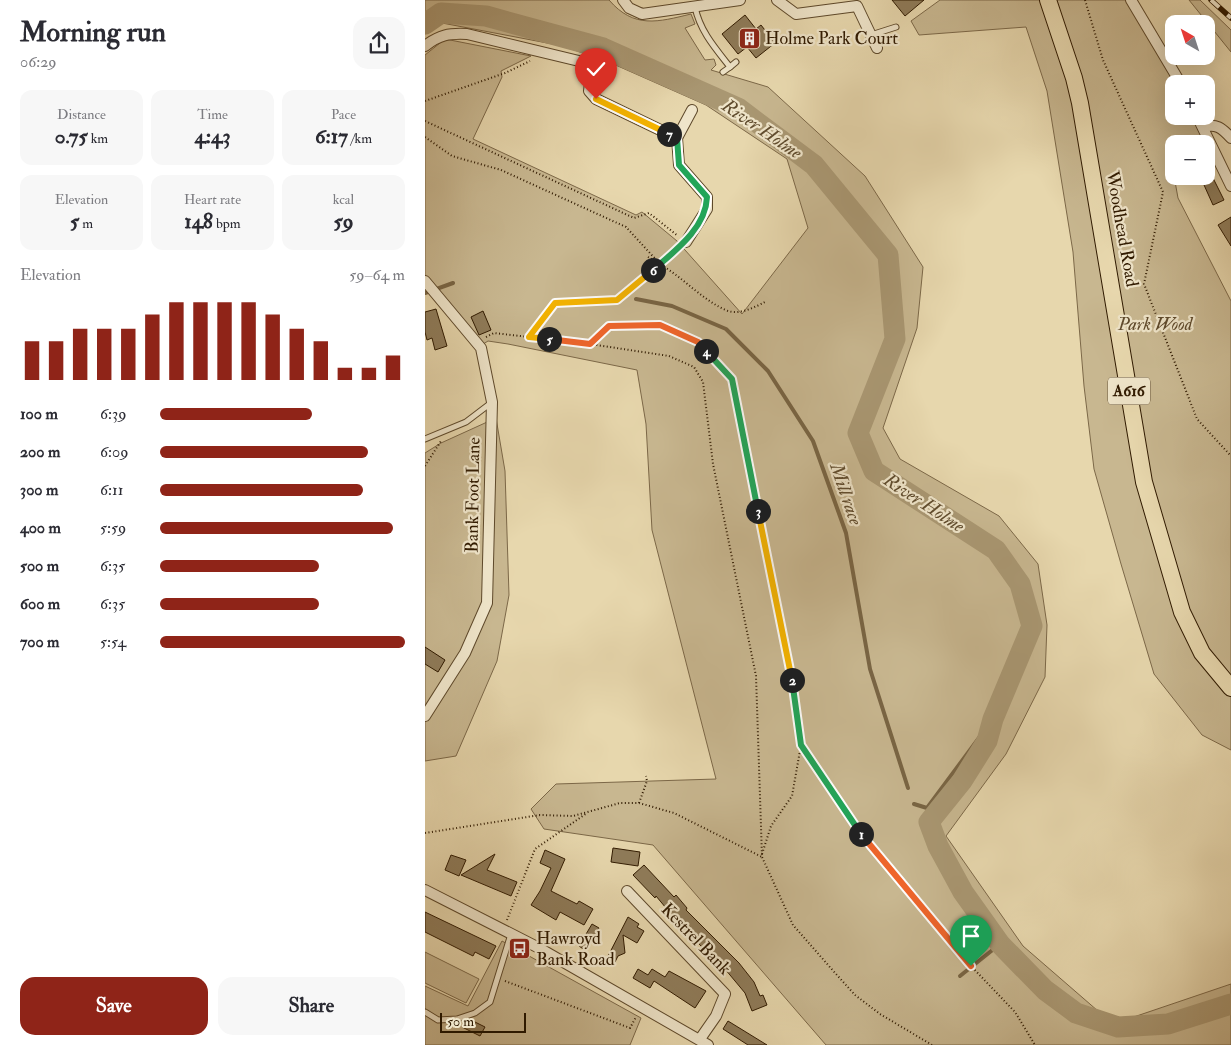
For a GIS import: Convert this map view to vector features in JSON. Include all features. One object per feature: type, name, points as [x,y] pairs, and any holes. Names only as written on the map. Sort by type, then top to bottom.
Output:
[{"type":"main road","name":"Woodhead Road","points":[[1047,0],[1074,78],[1080,103],[1144,482],[1182,612],[1202,653],[1231,688]]},
{"type":"street","points":[[623,0],[629,8],[642,14],[740,0]]},
{"type":"street","points":[[777,0],[796,14],[857,6],[877,48]]},
{"type":"street","points":[[1131,0],[1176,75]]},
{"type":"street","points":[[425,46],[437,37],[450,33],[467,34],[579,62],[591,74],[589,91],[596,99],[677,138]]},
{"type":"street","points":[[686,242],[707,209],[707,197],[679,165],[677,138],[692,110]]},
{"type":"street","points":[[1231,138],[1222,128],[1212,125],[1203,127],[1231,186]]},
{"type":"street","name":"Bank Foot Lane","points":[[425,716],[465,653],[487,603],[492,402],[481,348],[426,282]]},
{"type":"street","points":[[425,890],[507,932],[642,1006],[704,1043]]},
{"type":"street","name":"Kestrel Bank","points":[[627,891],[725,994],[704,1043]]},
{"type":"lane","points":[[695,7],[699,24],[730,67]]},
{"type":"lane","points":[[871,35],[896,27]]},
{"type":"lane","points":[[723,72],[736,62]]},
{"type":"lane","points":[[425,439],[467,422],[492,402]]},
{"type":"lane","points":[[425,1012],[438,1020],[457,1019],[475,1013],[489,1002],[498,978],[507,932]]},
{"type":"path","points":[[1085,0],[1103,60],[1163,192],[1143,284],[1197,419],[1231,456]]},
{"type":"path","points":[[425,101],[505,73],[535,59],[538,52]]},
{"type":"path","points":[[425,121],[634,218],[649,214],[686,242],[617,300],[555,303],[529,337]]},
{"type":"path","points":[[425,137],[452,156],[501,170],[626,227],[660,264]]},
{"type":"path","points":[[648,257],[688,286],[729,312],[749,310],[765,302]]},
{"type":"path","points":[[590,344],[609,326],[660,325],[698,342],[732,379],[795,692],[801,745],[792,796],[771,826],[761,857]]},
{"type":"path","points":[[477,341],[494,333],[590,344],[669,356],[693,367],[703,382],[713,464],[756,676],[761,857],[793,925],[855,995],[880,1014],[932,1045]]},
{"type":"path","points":[[425,466],[441,443],[439,434]]},
{"type":"path","points":[[801,745],[857,830],[971,966],[1015,1012],[1035,1045]]},
{"type":"path","points":[[639,803],[647,781],[646,776]]},
{"type":"path","points":[[425,833],[540,815],[573,816],[621,803],[639,803],[675,812],[761,857]]},
{"type":"path","points":[[507,932],[535,849],[588,812]]},
{"type":"path","points":[[498,978],[630,1028],[642,1006]]},
{"type":"green space","points":[[425,0],[609,0],[628,16],[647,21],[657,21],[691,14],[695,24],[685,28],[705,60],[714,59],[716,65],[711,70],[768,87],[865,176],[923,267],[917,328],[883,428],[900,459],[999,516],[1038,564],[1047,625],[1045,677],[1006,754],[946,836],[1023,946],[1113,1024],[1231,984],[1231,1045],[826,1045],[653,845],[544,829],[531,809],[556,784],[716,779],[652,530],[646,424],[637,370],[488,341],[477,348],[425,289],[425,55],[445,39],[531,56],[501,71],[502,77],[473,139],[636,215],[642,212],[677,241],[742,314],[808,228],[787,159],[706,105],[611,63],[563,46],[442,23],[425,34]]},
{"type":"green space","name":"Park Wood","points":[[940,0],[1135,0],[1165,49],[1165,65],[1174,65],[1181,75],[1165,75],[1165,125],[1203,125],[1205,135],[1165,135],[1165,185],[1176,185],[1178,198],[1231,301],[1231,750],[1202,735],[1154,674],[1094,469],[1084,386],[1073,252],[1047,91],[1026,27],[919,35],[911,21]]},
{"type":"green space","points":[[1189,0],[1200,0],[1231,30],[1231,52],[1215,32],[1215,15],[1201,15]]},
{"type":"green space","points":[[496,418],[505,471],[509,595],[497,661],[456,756],[425,761],[425,453],[441,443]]},
{"type":"green space","points":[[502,941],[641,1018],[630,1045],[425,1045],[425,986],[468,1006]]},
{"type":"green space","points":[[425,952],[479,979],[466,1003],[425,983]]},
{"type":"building","points":[[892,0],[924,0],[905,16]]},
{"type":"building","name":"Holme Park Court","points":[[745,15],[756,29],[761,25],[775,43],[756,58],[747,47],[738,54],[722,34]]},
{"type":"building","points":[[1215,182],[1224,200],[1213,205],[1204,185],[1215,185]]},
{"type":"building","points":[[1231,217],[1231,246],[1218,225]]},
{"type":"building","points":[[436,309],[447,346],[435,350],[432,338],[427,340],[425,312]]},
{"type":"building","points":[[483,311],[491,330],[479,335],[471,317]]},
{"type":"building","points":[[425,647],[445,660],[438,672],[425,664]]},
{"type":"building","points":[[613,848],[640,852],[638,866],[611,862]]},
{"type":"building","points":[[545,850],[565,859],[551,891],[577,904],[579,901],[593,909],[584,925],[560,912],[556,920],[531,905],[551,868],[540,863]]},
{"type":"building","points":[[495,854],[487,870],[517,882],[511,896],[461,875]]},
{"type":"building","points":[[451,855],[466,860],[459,876],[445,870]]},
{"type":"building","points":[[644,865],[674,897],[676,895],[687,908],[686,910],[739,963],[754,982],[760,996],[763,995],[767,1005],[752,1011],[745,993],[725,969],[676,920],[656,896],[655,898],[633,875]]},
{"type":"building","points":[[425,912],[496,946],[489,959],[475,952],[473,956],[425,932]]},
{"type":"building","points":[[628,917],[639,924],[637,927],[644,931],[637,943],[623,935],[625,953],[618,956],[613,966],[605,962]]},
{"type":"building","points":[[592,924],[599,928],[586,951],[579,946]]},
{"type":"building","points":[[638,969],[648,975],[652,969],[665,977],[669,971],[706,991],[695,1008],[654,981],[650,988],[633,978]]},
{"type":"building","points":[[469,1019],[485,1027],[480,1036],[462,1027],[465,1021]]},
{"type":"building","points":[[728,1021],[767,1045],[748,1045],[723,1029]]},
{"type":"waterway","name":"River Holme","points":[[425,24],[441,13],[486,16],[603,48],[738,108],[814,165],[888,255],[895,339],[858,433],[874,471],[996,550],[1020,584],[1032,626],[993,719],[987,741],[962,781],[929,822],[938,846],[963,892],[1000,944],[1045,990],[1076,1013],[1118,1027],[1168,1024],[1231,1004]]},
{"type":"waterway","name":"Mill race","points":[[425,293],[453,283]]},
{"type":"waterway","name":"Mill race","points":[[636,299],[672,306],[726,329],[768,371],[813,441],[846,533],[870,669],[908,788]]},
{"type":"waterway","name":"Mill race","points":[[914,804],[927,808],[993,719]]},
{"type":"waterway","points":[[960,976],[1000,944]]},
{"type":"railway","points":[[1211,0],[1231,18]]},
{"type":"place","name":"Holme Park Court","points":[[749,38]]},
{"type":"place","name":"Hawroyd Bank Road","points":[[520,948]]},
{"type":"route","points":[[596,99],[677,138],[679,165],[707,197],[707,209],[686,242],[617,300],[555,303],[529,337],[590,344],[609,326],[660,325],[698,342],[732,379],[795,692],[801,745],[857,830],[971,966]]}]
